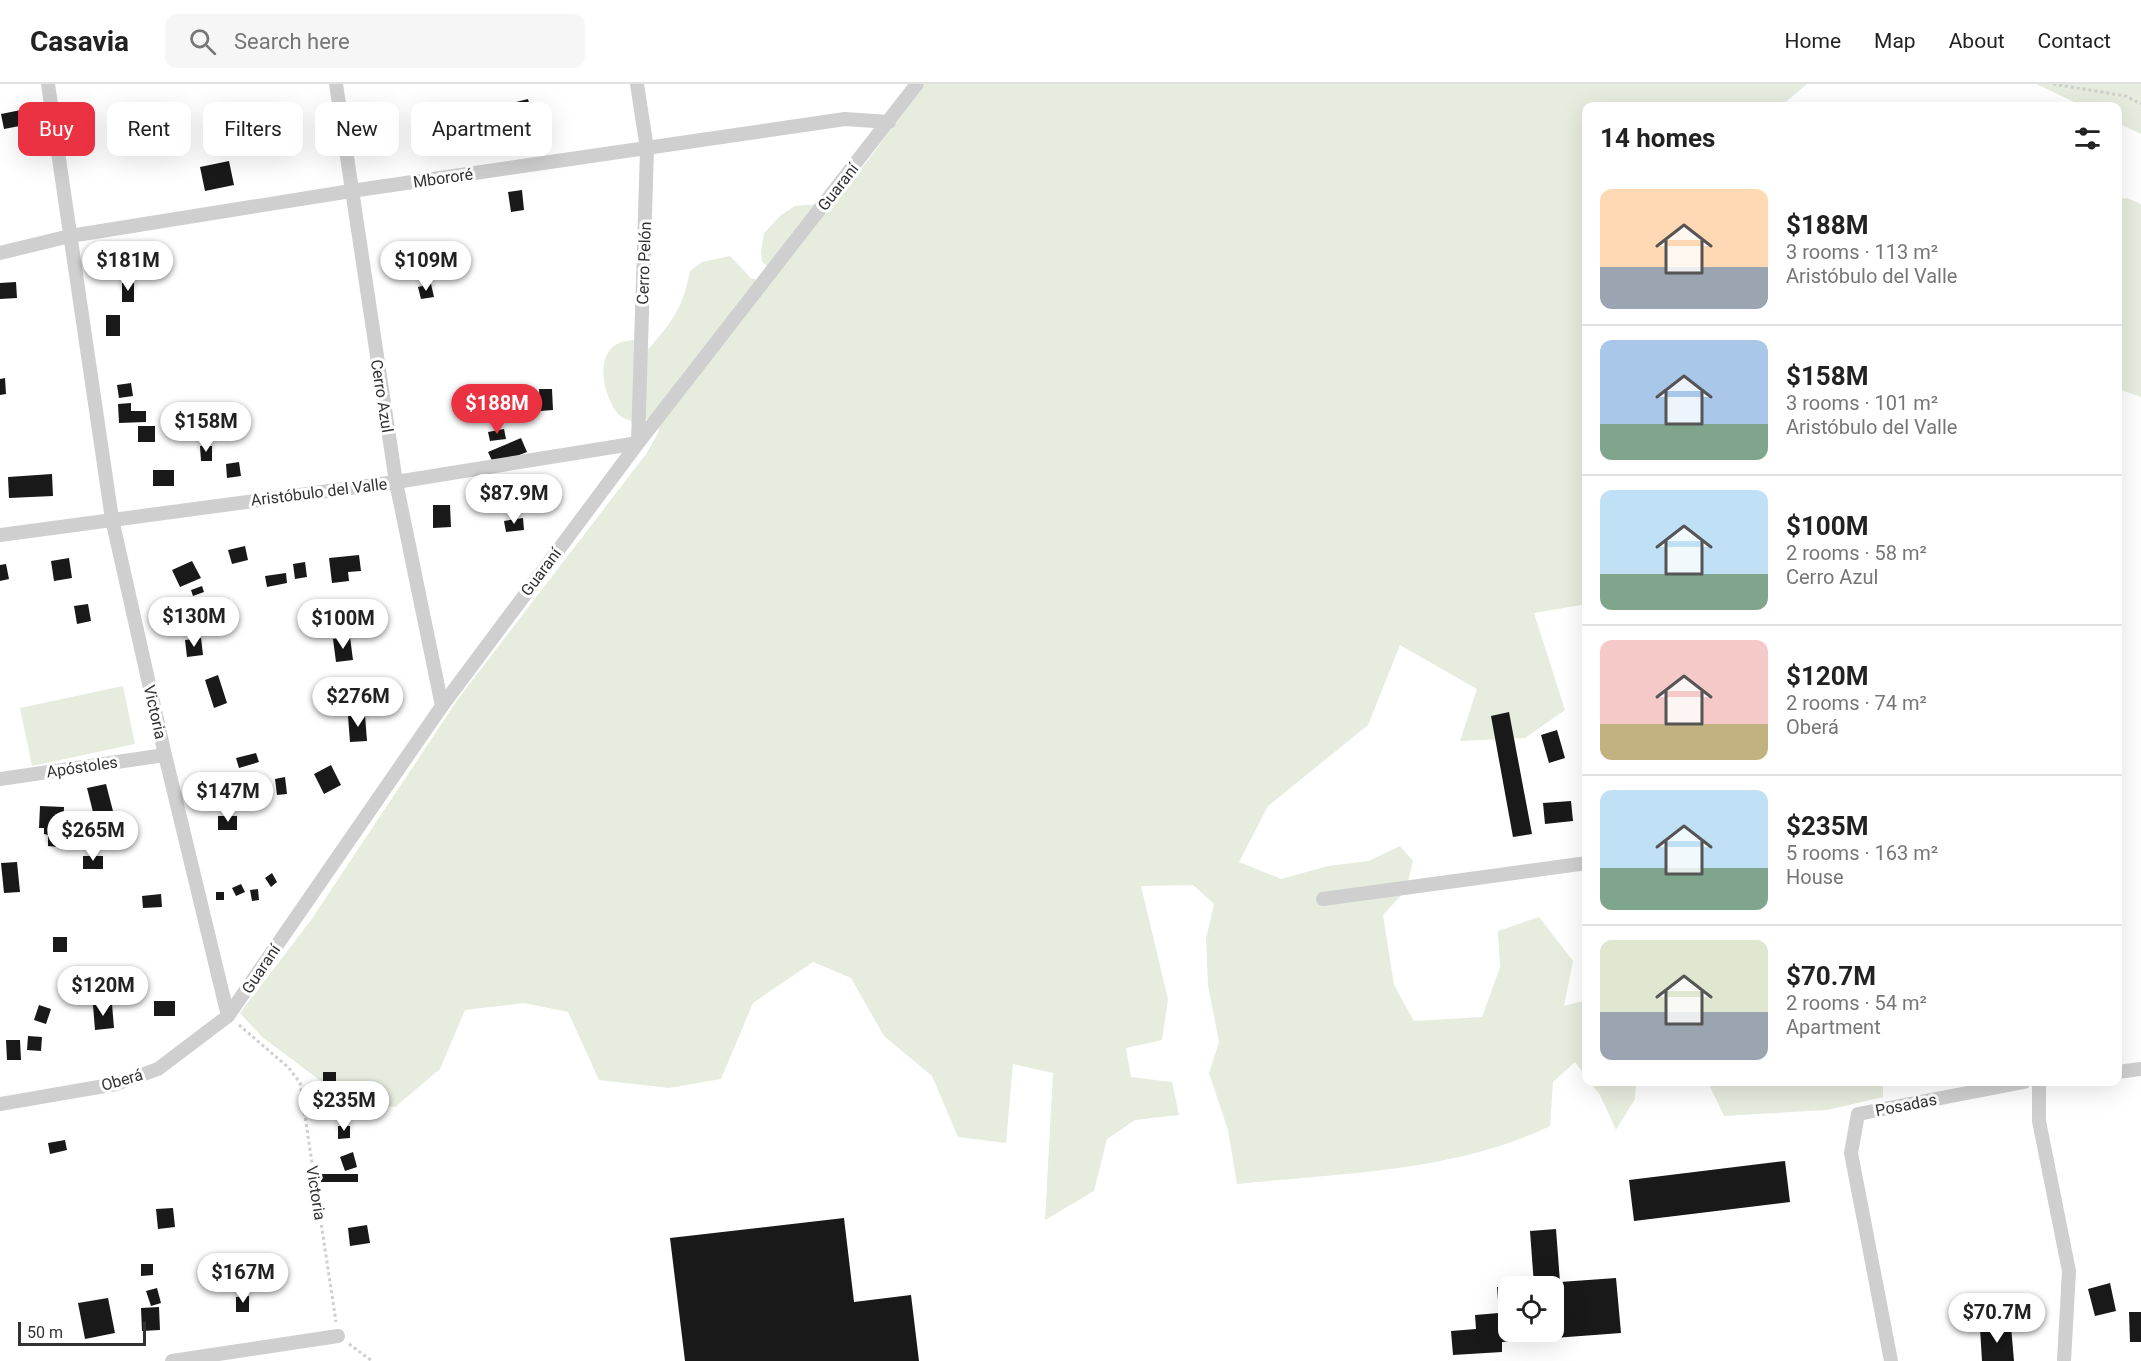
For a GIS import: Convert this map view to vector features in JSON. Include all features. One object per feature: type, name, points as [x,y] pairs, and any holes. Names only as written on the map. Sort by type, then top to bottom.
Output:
[{"type":"street","name":"Victoria","points":[[48,84],[112,519],[165,755],[228,1017]]},
{"type":"street","name":"Cerro Azul","points":[[336,84],[396,482],[442,706]]},
{"type":"street","name":"Cerro Pelón","points":[[637,84],[647,149],[638,443]]},
{"type":"street","name":"Guaraní","points":[[228,1017],[442,706],[638,443],[917,84]]},
{"type":"street","name":"Mbororé","points":[[0,253],[70,236],[351,191],[844,119],[889,122]]},
{"type":"street","name":"Aristóbulo del Valle","points":[[0,535],[396,482],[638,443]]},
{"type":"street","name":"Apóstoles","points":[[0,778],[165,755]]},
{"type":"street","points":[[1323,899],[1582,863]]},
{"type":"street","name":"Oberá","points":[[0,1104],[116,1084],[158,1069],[228,1017]]},
{"type":"street","points":[[2122,1071],[2141,1069]]},
{"type":"street","name":"Posadas","points":[[1891,1361],[1851,1153],[1858,1114],[2003,1086]]},
{"type":"street","points":[[2039,1086],[2039,1121],[2069,1271],[2064,1361]]},
{"type":"street","points":[[172,1361],[338,1336]]},
{"type":"path","points":[[2053,84],[2126,96],[2141,104]]},
{"type":"path","name":"Victoria","points":[[228,1017],[289,1068],[300,1083],[338,1336]]},
{"type":"path","points":[[338,1336],[372,1361]]},
{"type":"shaded area","points":[[925,84],[1807,84],[1786,102],[1582,102],[1582,605],[1534,613],[1565,710],[1525,738],[1460,741],[1477,689],[1400,645],[1368,725],[1268,806],[1239,862],[1281,879],[1328,866],[1369,861],[1400,846],[1413,861],[1406,890],[1383,915],[1394,985],[1414,1021],[1482,1017],[1500,967],[1498,931],[1539,917],[1573,961],[1564,1006],[1582,1001],[1582,1071],[1575,1062],[1553,1082],[1550,1126],[1475,1153],[1436,1162],[1357,1173],[1237,1184],[1228,1130],[1209,1073],[1219,1042],[1208,985],[1206,939],[1214,904],[1193,885],[1141,886],[1168,999],[1162,1040],[1126,1048],[1131,1077],[1172,1082],[1179,1115],[1135,1120],[1107,1139],[1094,1191],[1045,1220],[1053,1073],[1013,1064],[1006,1143],[958,1137],[932,1076],[884,1036],[851,978],[813,962],[753,1003],[721,1079],[669,1088],[599,1080],[568,1012],[524,1003],[465,1010],[440,1069],[395,1107],[349,1102],[262,1037],[240,1013],[311,920],[458,699],[646,454],[658,433],[661,421],[649,418],[636,423],[619,415],[614,408],[604,377],[606,357],[611,349],[621,342],[633,340],[647,351],[675,315],[690,271],[702,262],[730,256],[751,278],[764,282],[771,269],[762,262],[764,233],[781,215],[795,206],[819,204],[842,190],[865,164]]},
{"type":"shaded area","points":[[2036,84],[2141,84],[2141,134],[2122,125],[2122,102],[2074,102]]},
{"type":"shaded area","points":[[2127,198],[2141,204],[2141,397],[2122,390],[2122,199]]},
{"type":"shaded area","points":[[123,686],[135,744],[32,766],[20,708]]},
{"type":"shaded area","points":[[1593,1086],[1636,1086],[1635,1099],[1616,1130],[1600,1095]]},
{"type":"shaded area","points":[[1710,1086],[1883,1086],[1883,1097],[1827,1110],[1724,1116]]},
{"type":"building","points":[[18,111],[18,126],[4,129],[1,114]]},
{"type":"building","points":[[229,161],[234,185],[205,191],[200,167]]},
{"type":"building","points":[[522,190],[524,210],[511,212],[508,192]]},
{"type":"building","points":[[109,249],[113,271],[94,274],[90,253]]},
{"type":"building","points":[[16,282],[17,298],[0,299],[0,283]]},
{"type":"building","points":[[122,283],[134,283],[134,302],[122,302]]},
{"type":"building","points":[[431,284],[434,297],[421,299],[418,287]]},
{"type":"building","points":[[106,315],[120,315],[120,336],[106,336]]},
{"type":"building","points":[[5,378],[6,394],[0,395],[0,379]]},
{"type":"building","points":[[131,383],[133,396],[119,398],[117,385]]},
{"type":"building","points":[[539,389],[552,389],[553,410],[540,411]]},
{"type":"building","points":[[131,403],[131,411],[146,411],[146,422],[119,423],[118,404]]},
{"type":"building","points":[[231,412],[232,426],[212,427],[211,414]]},
{"type":"building","points":[[138,426],[155,426],[155,442],[138,442]]},
{"type":"building","points":[[504,429],[506,439],[490,441],[488,432]]},
{"type":"building","points":[[521,438],[527,452],[494,465],[488,452]]},
{"type":"building","points":[[200,446],[212,446],[212,461],[201,461]]},
{"type":"building","points":[[239,462],[241,476],[227,478],[226,464]]},
{"type":"building","points":[[153,470],[174,470],[174,486],[153,486]]},
{"type":"building","points":[[52,474],[53,496],[9,498],[8,477]]},
{"type":"building","points":[[512,490],[530,490],[531,509],[512,510]]},
{"type":"building","points":[[433,505],[450,505],[451,527],[433,528]]},
{"type":"building","points":[[523,518],[524,530],[506,532],[504,521]]},
{"type":"building","points":[[245,546],[248,560],[232,564],[228,550]]},
{"type":"building","points":[[359,555],[361,571],[348,572],[349,581],[332,583],[329,558]]},
{"type":"building","points":[[69,558],[72,578],[54,581],[51,561]]},
{"type":"building","points":[[192,561],[201,578],[180,587],[172,570]]},
{"type":"building","points":[[305,562],[307,577],[295,579],[293,564]]},
{"type":"building","points":[[6,564],[9,579],[0,581],[0,565]]},
{"type":"building","points":[[286,573],[287,583],[267,587],[265,576]]},
{"type":"building","points":[[202,586],[204,592],[193,596],[191,590]]},
{"type":"building","points":[[88,604],[91,621],[77,624],[74,606]]},
{"type":"building","points":[[350,637],[353,660],[336,662],[333,639]]},
{"type":"building","points":[[201,638],[203,655],[187,657],[185,640]]},
{"type":"building","points":[[218,675],[227,703],[214,708],[205,680]]},
{"type":"building","points":[[1509,712],[1532,834],[1513,837],[1491,716]]},
{"type":"building","points":[[365,715],[367,741],[350,742],[348,716]]},
{"type":"building","points":[[1557,730],[1565,758],[1549,763],[1541,735]]},
{"type":"building","points":[[256,753],[259,762],[239,768],[236,758]]},
{"type":"building","points":[[331,765],[341,785],[324,794],[314,774]]},
{"type":"building","points":[[285,777],[287,794],[277,795],[275,779]]},
{"type":"building","points":[[106,784],[115,819],[96,824],[87,788]]},
{"type":"building","points":[[1571,801],[1573,821],[1545,824],[1543,803]]},
{"type":"building","points":[[40,806],[64,807],[63,834],[58,834],[58,847],[48,846],[48,835],[44,834],[44,828],[39,828]]},
{"type":"building","points":[[218,816],[237,816],[237,830],[218,830]]},
{"type":"building","points":[[83,856],[103,856],[103,869],[83,869]]},
{"type":"building","points":[[17,862],[20,892],[4,893],[1,863]]},
{"type":"building","points":[[272,873],[277,882],[271,887],[265,878]]},
{"type":"building","points":[[241,884],[245,892],[236,896],[232,888]]},
{"type":"building","points":[[258,889],[259,900],[252,901],[250,890]]},
{"type":"building","points":[[216,892],[224,892],[224,900],[216,900]]},
{"type":"building","points":[[161,894],[162,907],[143,908],[142,896]]},
{"type":"building","points":[[53,937],[67,937],[67,952],[53,952]]},
{"type":"building","points":[[154,1001],[175,1001],[175,1016],[154,1016]]},
{"type":"building","points":[[112,1004],[114,1028],[95,1030],[93,1005]]},
{"type":"building","points":[[39,1005],[51,1009],[46,1024],[34,1020]]},
{"type":"building","points":[[28,1036],[42,1037],[41,1051],[27,1050]]},
{"type":"building","points":[[6,1040],[20,1040],[21,1060],[7,1060]]},
{"type":"building","points":[[323,1072],[336,1072],[336,1082],[323,1082]]},
{"type":"building","points":[[338,1126],[350,1126],[350,1138],[338,1139]]},
{"type":"building","points":[[65,1140],[67,1150],[50,1154],[48,1143]]},
{"type":"building","points":[[353,1152],[357,1167],[345,1171],[340,1157]]},
{"type":"building","points":[[1785,1161],[1790,1202],[1634,1221],[1629,1180]]},
{"type":"building","points":[[321,1174],[358,1174],[358,1182],[321,1182]]},
{"type":"building","points":[[173,1208],[175,1227],[158,1229],[156,1209]]},
{"type":"building","points":[[844,1218],[854,1302],[911,1295],[919,1361],[685,1361],[670,1238]]},
{"type":"building","points":[[367,1225],[370,1243],[350,1246],[348,1228]]},
{"type":"building","points":[[1556,1229],[1560,1276],[1533,1276],[1530,1231]]},
{"type":"building","points":[[141,1264],[153,1264],[153,1275],[141,1276]]},
{"type":"building","points":[[1616,1278],[1621,1333],[1564,1337],[1564,1282]]},
{"type":"building","points":[[2110,1283],[2116,1311],[2095,1316],[2088,1289]]},
{"type":"building","points":[[157,1288],[161,1303],[151,1306],[146,1291]]},
{"type":"building","points":[[249,1296],[249,1312],[236,1312],[236,1297]]},
{"type":"building","points":[[108,1298],[115,1333],[85,1339],[78,1303]]},
{"type":"building","points":[[159,1307],[160,1330],[142,1331],[141,1308]]},
{"type":"building","points":[[2129,1312],[2141,1312],[2141,1342],[2130,1342]]},
{"type":"building","points":[[1498,1313],[1498,1342],[1502,1342],[1502,1352],[1453,1355],[1451,1331],[1476,1329],[1475,1315]]},
{"type":"building","points":[[2011,1326],[2014,1361],[1982,1361],[1980,1328]]}]
